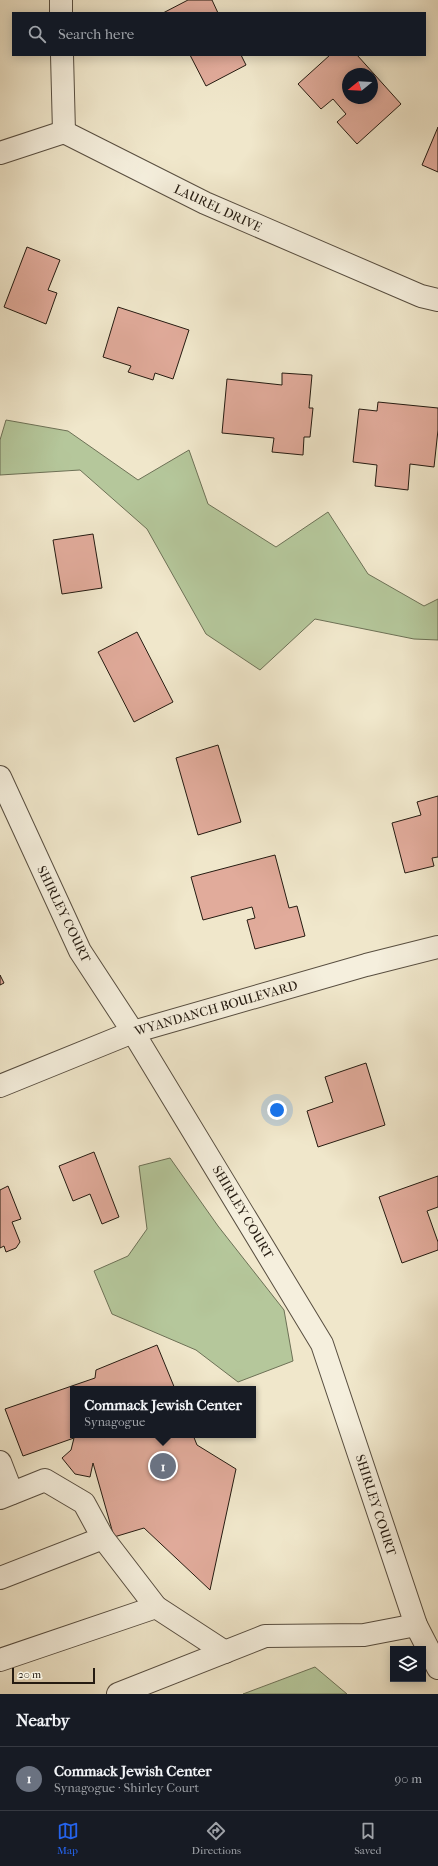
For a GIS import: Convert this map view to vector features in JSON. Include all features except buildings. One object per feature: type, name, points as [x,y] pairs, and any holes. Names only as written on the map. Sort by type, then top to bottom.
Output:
[{"type":"street","points":[[61,0],[61,12]]},
{"type":"street","points":[[0,152],[64,132],[62,56]]},
{"type":"street","name":"LAUREL DRIVE","points":[[64,132],[205,203],[421,296],[438,300]]},
{"type":"street","name":"SHIRLEY COURT","points":[[0,778],[80,951],[133,1032],[322,1344],[416,1625],[438,1668]]},
{"type":"street","name":"WYANDANCH BOULEVARD","points":[[0,1086],[133,1032],[366,965],[438,947]]},
{"type":"street","points":[[0,1462],[6,1496],[45,1480],[84,1503],[103,1538],[156,1606],[225,1652]]},
{"type":"street","points":[[0,1578],[103,1538]]},
{"type":"street","points":[[0,1660],[156,1606]]},
{"type":"street","points":[[118,1694],[265,1636],[364,1635],[416,1625]]},
{"type":"green space","points":[[6,420],[68,431],[138,480],[189,450],[208,504],[276,547],[328,512],[368,574],[424,606],[438,599],[438,640],[414,639],[315,619],[260,670],[206,634],[147,529],[80,470],[0,475],[0,440]]},
{"type":"green space","points":[[170,1158],[218,1226],[284,1310],[293,1361],[238,1382],[196,1350],[112,1314],[94,1271],[128,1256],[147,1229],[139,1166]]},
{"type":"green space","points":[[315,1667],[347,1694],[243,1694]]},
{"type":"place","name":"Commack Jewish Center","points":[[163,1466]]}]
